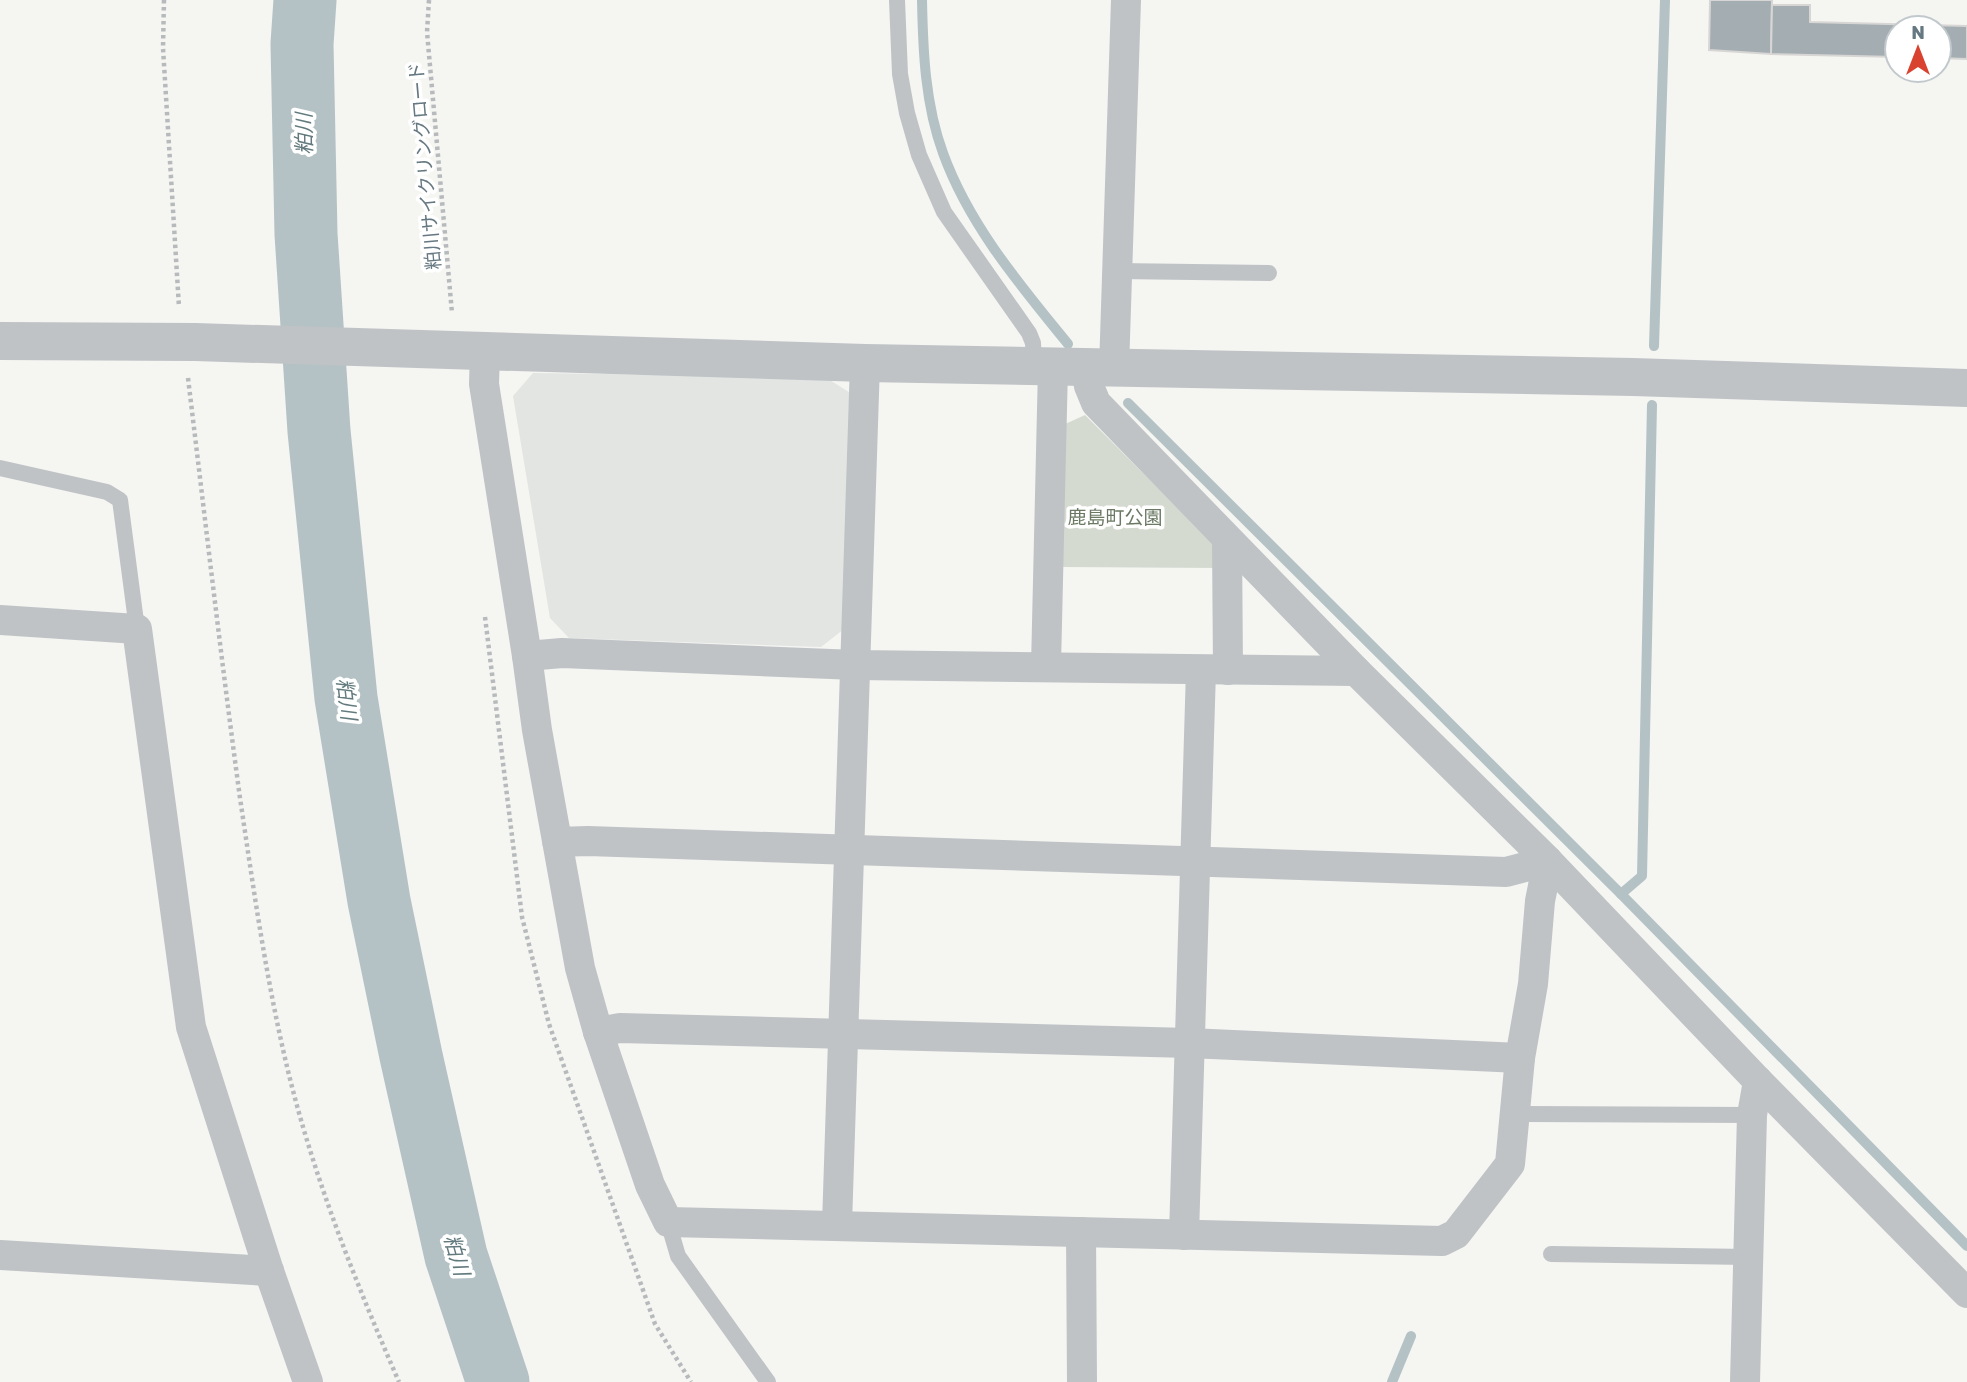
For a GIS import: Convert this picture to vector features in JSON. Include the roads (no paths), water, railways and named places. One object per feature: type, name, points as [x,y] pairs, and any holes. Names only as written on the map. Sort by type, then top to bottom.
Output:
[{"type":"street","points":[[1046,666],[1072,367],[1117,271],[1126,0]]},
{"type":"street","points":[[0,341],[187,342],[448,334],[485,351],[865,363],[1633,377],[1967,388]]},
{"type":"street","points":[[485,351],[484,384],[537,730],[580,968],[598,1032],[650,1185],[668,1222],[1442,1241],[1456,1234],[1510,1164],[1517,1114],[1520,1058],[1533,984],[1540,901],[1548,860]]},
{"type":"street","points":[[837,1225],[865,363]]},
{"type":"street","points":[[1072,367],[1088,386],[1096,403],[1227,540],[1548,860],[1758,1081],[1967,1293]]},
{"type":"street","points":[[1184,1235],[1195,863],[1227,540]]},
{"type":"street","points":[[0,620],[137,629],[191,1027],[269,1271],[308,1382]]},
{"type":"street","points":[[527,656],[562,653],[856,665],[1356,671]]},
{"type":"street","points":[[557,842],[1506,872],[1548,860]]},
{"type":"street","points":[[598,1032],[621,1028],[1189,1043],[1520,1058]]},
{"type":"street","points":[[1745,1382],[1752,1115],[1758,1081]]},
{"type":"street","points":[[1082,1232],[1082,1382]]},
{"type":"street","points":[[0,1255],[269,1271]]},
{"type":"lane","points":[[897,0],[900,74],[907,113],[919,155],[944,212],[1029,333],[1033,343],[1072,367]]},
{"type":"lane","points":[[1117,271],[1269,273]]},
{"type":"lane","points":[[0,468],[107,492],[120,500],[137,629]]},
{"type":"lane","points":[[1517,1114],[1752,1115]]},
{"type":"lane","points":[[668,1222],[678,1256],[768,1382]]},
{"type":"lane","points":[[1550,1254],[1748,1257]]},
{"type":"waterway","name":"粕川","points":[[305,0],[302,44],[306,234],[319,431],[346,698],[379,901],[411,1056],[456,1256],[498,1382]]},
{"type":"waterway","points":[[922,0],[924,58],[932,116],[954,179],[981,230],[1068,344]]},
{"type":"waterway","points":[[1654,346],[1665,0]]},
{"type":"waterway","points":[[1128,403],[1621,894],[1967,1246]]},
{"type":"waterway","points":[[1621,894],[1642,876],[1652,405]]},
{"type":"waterway","points":[[1392,1382],[1411,1336]]},
{"type":"park label","name":"鹿島町公園","points":[[1115,517]]}]
